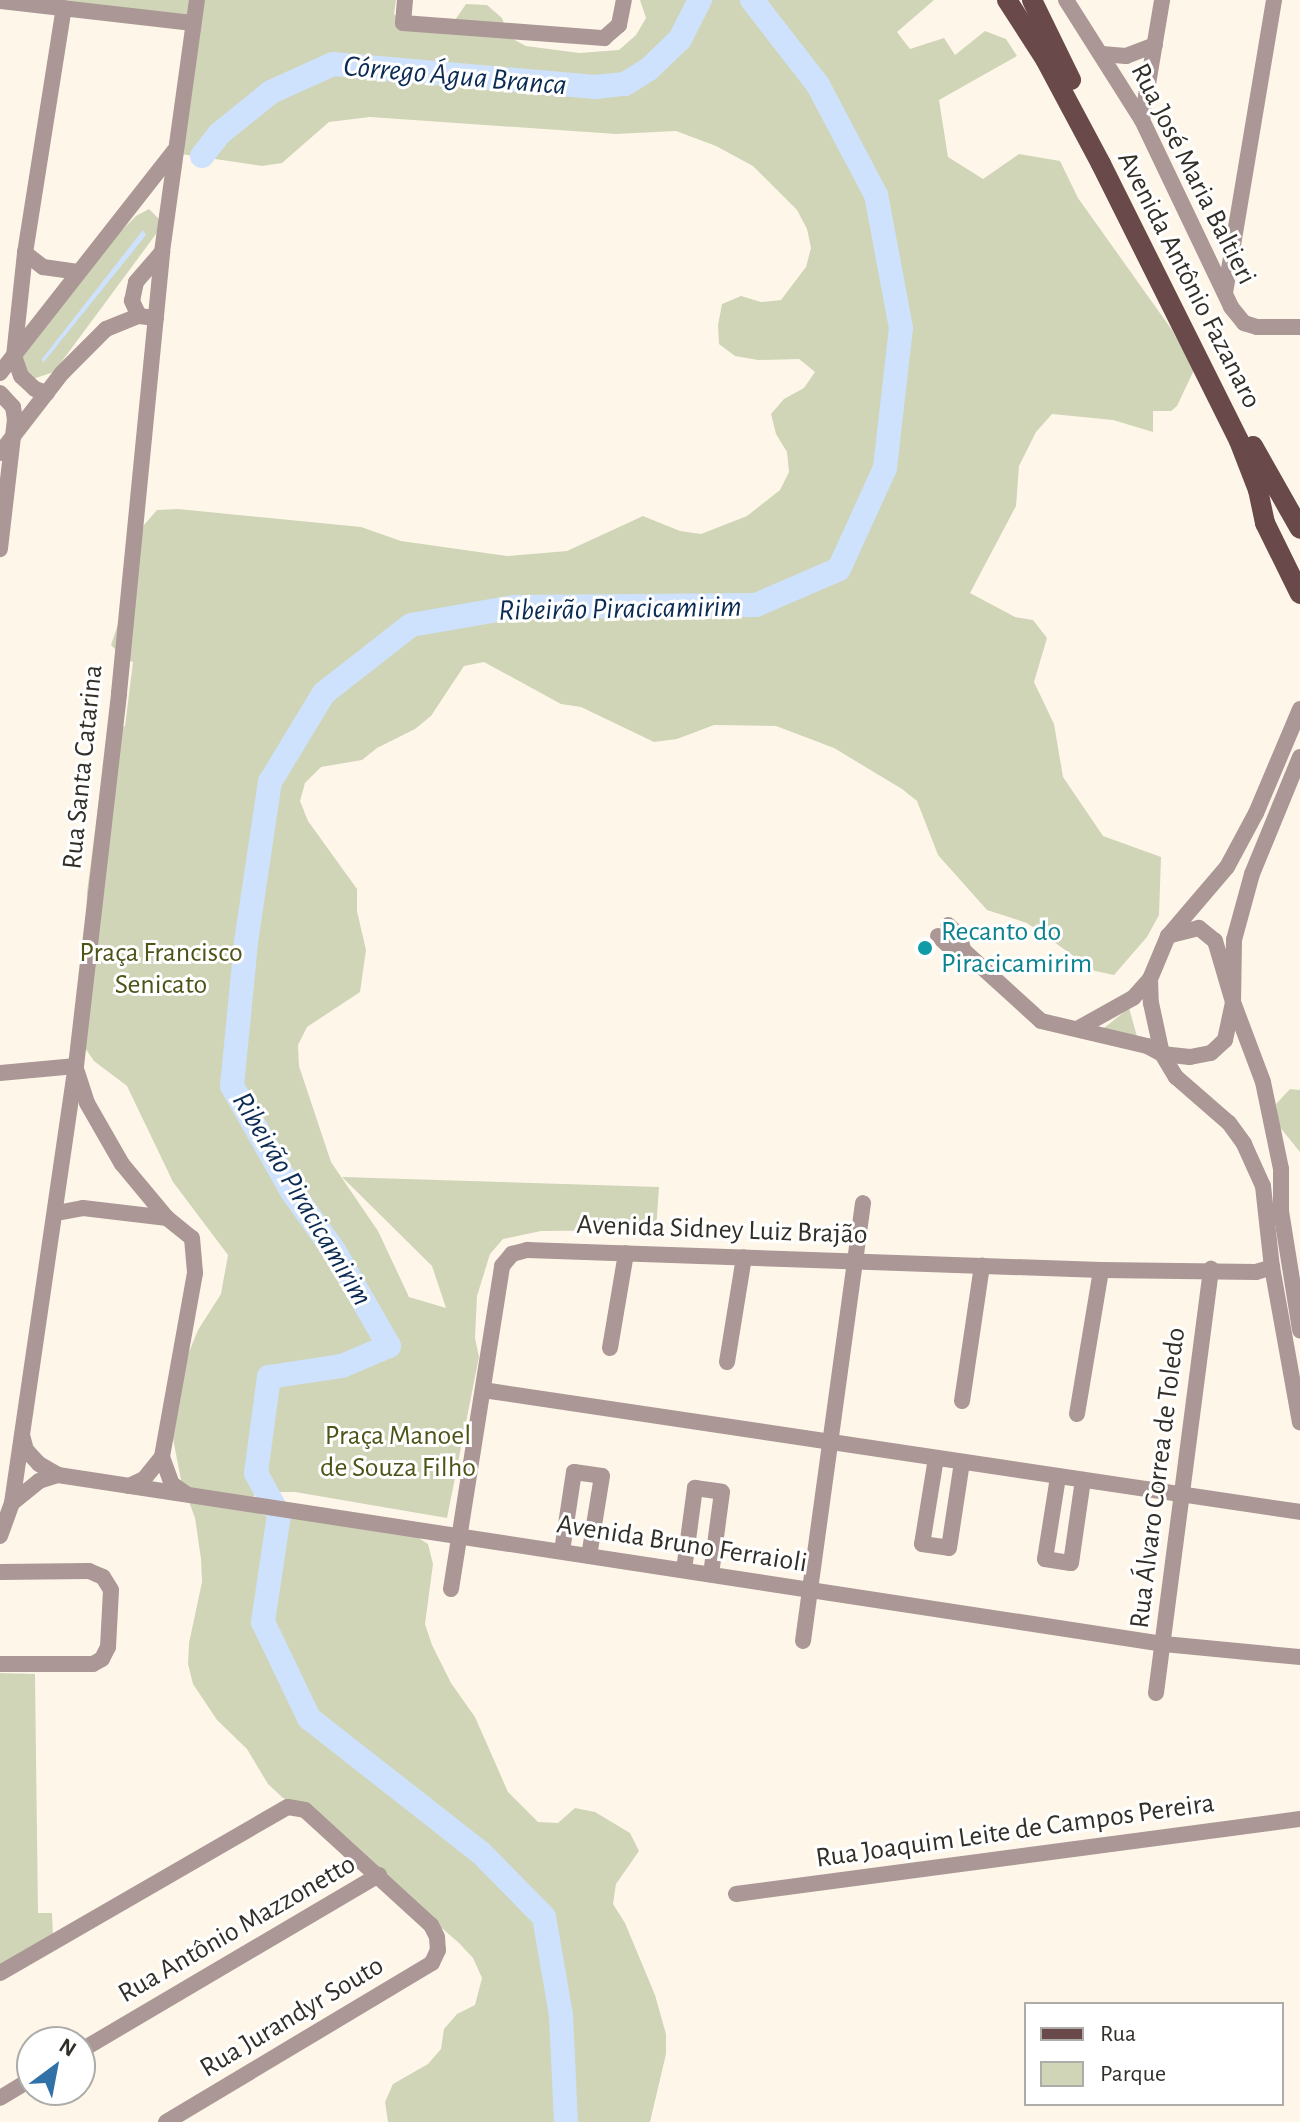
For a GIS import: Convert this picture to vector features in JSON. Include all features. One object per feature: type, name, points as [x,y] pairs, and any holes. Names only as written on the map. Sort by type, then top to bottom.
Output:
[{"type":"main road","name":"Avenida Antônio Fazanaro","points":[[1007,0],[1045,59],[1101,164],[1225,414],[1258,490],[1265,523],[1298,584]]},
{"type":"main road","name":"Avenida Antônio Fazanaro","points":[[1032,0],[1265,469],[1300,529]]},
{"type":"main road","points":[[1274,541],[1291,547],[1300,541]]},
{"type":"street","name":"Rua Santa Catarina","points":[[0,1536],[12,1503],[57,1213],[76,1066],[119,693],[148,317],[162,252],[197,0]]},
{"type":"street","points":[[405,0],[403,23],[604,38],[619,25],[624,0]]},
{"type":"street","name":"Rua José Maria Baltieri","points":[[1066,0],[1142,120],[1225,295],[1244,323],[1257,327],[1300,327]]},
{"type":"street","points":[[1142,120],[1162,0]]},
{"type":"street","points":[[1225,295],[1274,0]]},
{"type":"street","points":[[0,1],[193,23]]},
{"type":"street","points":[[47,393],[35,389],[21,376],[15,349],[25,253],[64,8]]},
{"type":"street","points":[[1102,54],[1126,56],[1155,45]]},
{"type":"street","points":[[0,373],[15,349],[175,149]]},
{"type":"street","points":[[134,204],[150,199],[168,205]]},
{"type":"street","points":[[0,453],[78,355],[106,329],[148,317],[132,301],[136,282],[162,252]]},
{"type":"street","points":[[25,253],[43,267],[78,272]]},
{"type":"street","points":[[0,393],[13,407],[15,435],[0,549]]},
{"type":"street","points":[[1079,1028],[1133,998],[1150,979],[1168,936],[1184,913],[1227,867],[1256,813],[1300,709]]},
{"type":"street","points":[[943,930],[950,947],[963,950],[1041,1021],[1147,1046],[1162,1054],[1201,1056],[1219,1048],[1225,1040],[1233,1002],[1234,940],[1252,874],[1300,757]]},
{"type":"street","points":[[1168,936],[1199,928],[1215,941],[1233,1002],[1263,1082],[1281,1169],[1281,1211],[1300,1330]]},
{"type":"street","points":[[1150,979],[1151,1003],[1162,1054],[1176,1077],[1229,1123],[1258,1171],[1267,1202],[1272,1267],[1300,1422]]},
{"type":"street","points":[[0,1073],[76,1066],[87,1103],[122,1164],[167,1218],[192,1238],[195,1273],[162,1457],[144,1479],[129,1486]]},
{"type":"street","points":[[803,1641],[863,1203]]},
{"type":"street","points":[[57,1213],[83,1208],[167,1218]]},
{"type":"street","name":"Avenida Sidney Luiz Brajão","points":[[451,1589],[502,1266],[512,1254],[527,1250],[855,1259],[1101,1270],[1211,1269],[1256,1272],[1272,1267]]},
{"type":"street","points":[[610,1348],[626,1253]]},
{"type":"street","points":[[727,1362],[744,1257]]},
{"type":"street","points":[[962,1401],[982,1265]]},
{"type":"street","name":"Rua Álvaro Correa de Toledo","points":[[1156,1693],[1211,1269]]},
{"type":"street","points":[[1077,1414],[1101,1270]]},
{"type":"street","points":[[483,1390],[1300,1512]]},
{"type":"street","points":[[22,1433],[32,1457],[58,1475]]},
{"type":"street","points":[[162,1457],[172,1484],[187,1494]]},
{"type":"street","points":[[936,1458],[922,1544],[949,1548],[962,1462]]},
{"type":"street","points":[[562,1551],[574,1472],[602,1476],[589,1556]]},
{"type":"street","points":[[12,1503],[39,1481],[58,1475]]},
{"type":"street","name":"Avenida Bruno Ferraioli","points":[[58,1475],[1164,1644],[1300,1657]]},
{"type":"street","points":[[1058,1477],[1045,1559],[1071,1563],[1083,1480]]},
{"type":"street","points":[[684,1570],[695,1488],[722,1492],[711,1574]]},
{"type":"street","points":[[0,1572],[89,1571],[103,1577],[111,1590],[108,1647],[102,1659],[93,1664],[0,1664]]},
{"type":"street","points":[[0,1973],[288,1807],[305,1810],[379,1875]]},
{"type":"street","name":"Rua Joaquim Leite de Campos Pereira","points":[[736,1894],[1300,1819]]},
{"type":"street","name":"Rua Jurandyr Souto","points":[[166,2122],[432,1963],[438,1950],[437,1937],[431,1925],[379,1875]]},
{"type":"street","name":"Rua Antônio Mazzonetto","points":[[96,2042],[379,1875]]},
{"type":"green space","points":[[46,0],[396,0],[394,14],[398,18],[455,20],[466,4],[487,5],[502,18],[509,37],[526,46],[579,53],[619,50],[636,35],[646,18],[640,0],[934,0],[897,32],[910,49],[944,38],[955,55],[985,31],[1006,39],[1017,56],[939,100],[948,157],[983,179],[1019,154],[1060,161],[1078,198],[1172,330],[1194,370],[1177,406],[1171,411],[1153,411],[1153,432],[1113,420],[1052,414],[1036,432],[1019,466],[1016,506],[970,593],[1015,617],[1033,620],[1047,638],[1034,682],[1054,724],[1063,777],[1103,836],[1161,857],[1159,915],[1147,937],[1114,975],[1095,971],[1027,923],[987,910],[938,855],[917,801],[902,789],[834,748],[776,726],[714,725],[677,739],[654,742],[581,707],[561,704],[484,662],[464,666],[431,716],[415,729],[377,748],[362,760],[321,767],[305,783],[300,801],[308,821],[357,889],[357,911],[366,950],[360,992],[307,1027],[298,1045],[299,1066],[331,1162],[378,1231],[409,1297],[446,1308],[432,1266],[342,1177],[659,1187],[656,1230],[541,1231],[503,1239],[490,1254],[477,1296],[475,1338],[479,1357],[447,1518],[295,1492],[255,1492],[251,1511],[271,1517],[290,1513],[411,1533],[428,1544],[433,1564],[425,1624],[451,1683],[475,1717],[508,1792],[538,1822],[558,1823],[575,1808],[595,1812],[630,1833],[639,1851],[616,1884],[613,1904],[625,1923],[655,1995],[666,2034],[666,2054],[650,2122],[388,2122],[385,2102],[393,2084],[428,2064],[441,2049],[444,2029],[457,2014],[475,2005],[482,1978],[473,1958],[459,1943],[301,1806],[283,1798],[268,1784],[247,1749],[217,1720],[193,1684],[188,1664],[189,1643],[202,1582],[201,1559],[195,1518],[181,1480],[171,1428],[182,1369],[198,1330],[221,1294],[228,1255],[173,1182],[127,1086],[94,1061],[83,1045],[87,892],[103,768],[117,730],[125,726],[133,662],[126,660],[111,645],[124,606],[135,544],[144,525],[157,510],[178,509],[361,527],[401,541],[507,556],[567,551],[643,516],[680,531],[701,534],[747,516],[780,490],[789,472],[787,452],[776,434],[771,414],[784,399],[804,388],[815,372],[799,359],[758,360],[735,356],[719,344],[718,325],[722,304],[741,296],[761,302],[781,300],[806,267],[811,248],[807,229],[797,210],[753,166],[716,146],[676,131],[616,134],[370,117],[329,122],[282,163],[262,166],[181,154],[189,32],[183,14]]},
{"type":"green space","points":[[149,209],[160,220],[159,230],[54,372],[33,379],[18,366],[26,341],[117,235],[136,216]]},
{"type":"green space","points":[[1129,1008],[1138,1040],[1104,1028]]},
{"type":"green space","points":[[1290,1089],[1300,1090],[1300,1152],[1279,1126],[1276,1104]]},
{"type":"green space","points":[[0,1673],[35,1674],[38,1913],[52,1913],[53,1937],[0,1967]]},
{"type":"water","points":[[143,230],[146,235],[43,363],[42,359]]},
{"type":"waterway","name":"Córrego Água Branca","points":[[202,156],[219,134],[271,92],[333,64],[595,87],[625,84],[649,69],[680,39],[700,0]]},
{"type":"waterway","name":"Ribeirão Piracicamirim","points":[[566,2122],[561,2015],[544,1917],[481,1853],[309,1718],[263,1622],[279,1515],[256,1473],[269,1377],[342,1366],[389,1346],[335,1252],[293,1193],[232,1086],[246,942],[270,782],[324,693],[411,625],[514,607],[756,605],[839,569],[885,468],[901,328],[876,195],[818,85],[752,0]]},
{"type":"place","name":"Recanto do Piracicamirim","points":[[925,948]]},
{"type":"park label","name":"Praça Francisco Senicato","points":[[161,969]]},
{"type":"park label","name":"Praça Manoel de Souza Filho","points":[[398,1452]]}]
